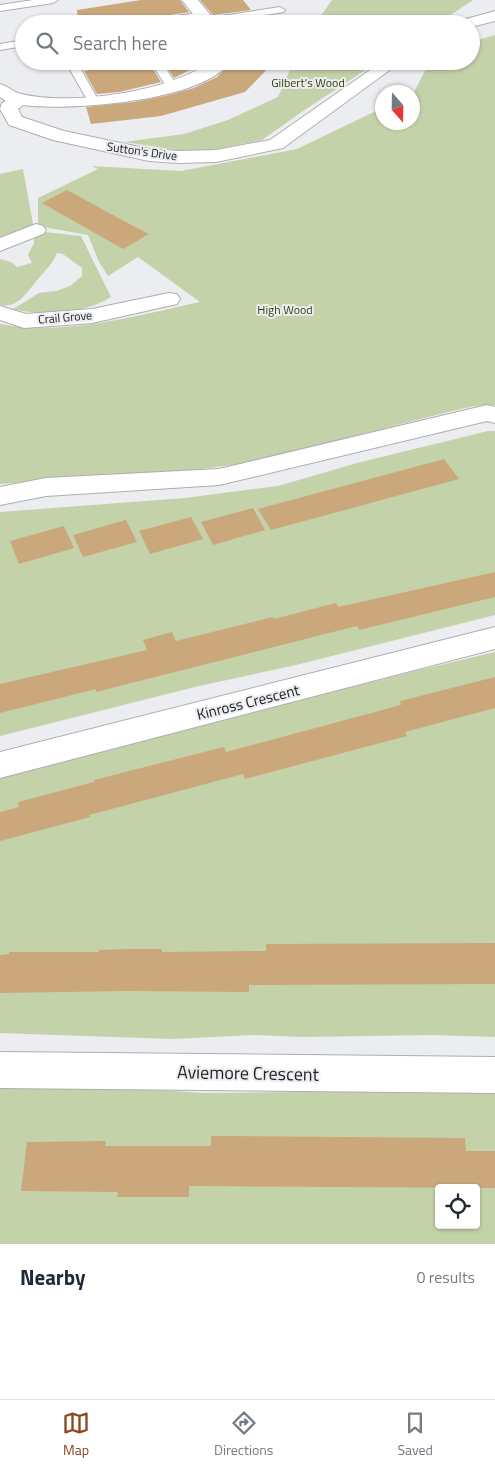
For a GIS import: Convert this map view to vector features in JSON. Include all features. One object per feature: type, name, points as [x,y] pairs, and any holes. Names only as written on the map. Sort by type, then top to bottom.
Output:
[{"type":"street","points":[[190,0],[203,15]]},
{"type":"street","points":[[480,20],[495,16]]},
{"type":"street","points":[[0,89],[20,100],[64,103],[92,101],[172,87],[212,70]]},
{"type":"street","name":"Sutton's Drive","points":[[20,100],[8,107],[16,121],[59,136],[149,155],[178,157],[216,156],[276,144],[381,70]]},
{"type":"street","points":[[5,250],[36,230]]},
{"type":"street","name":"Crail Grove","points":[[0,313],[24,321],[92,316],[128,300],[169,299]]},
{"type":"street","points":[[0,496],[46,487],[219,477],[487,413],[495,415]]},
{"type":"street","name":"Kinross Crescent","points":[[0,765],[495,638]]},
{"type":"street","name":"Aviemore Crescent","points":[[0,1070],[495,1075]]},
{"type":"lane","points":[[0,8],[52,0]]},
{"type":"lane","points":[[244,15],[280,10]]},
{"type":"lane","points":[[0,47],[15,45]]},
{"type":"lane","points":[[75,70],[92,101]]},
{"type":"lane","points":[[161,70],[172,87]]},
{"type":"green space","points":[[332,0],[473,0],[450,15],[321,15]]},
{"type":"green space","name":"High Wood","points":[[495,35],[495,405],[474,406],[444,413],[249,463],[194,470],[0,484],[0,324],[50,328],[75,326],[100,323],[200,302],[138,257],[108,276],[99,262],[88,235],[38,226],[38,198],[98,169],[91,166],[181,171],[297,149],[375,111],[375,130],[420,130],[420,85],[418,85],[425,70],[480,70],[480,39]]},
{"type":"green space","name":"Gilbert's Wood","points":[[290,70],[365,70],[262,140],[197,153],[124,142],[184,134],[228,120],[278,97]]},
{"type":"green space","points":[[23,169],[34,229],[0,238],[0,174]]},
{"type":"green space","points":[[45,232],[81,236],[111,297],[88,307],[64,312],[38,313],[13,309],[39,293],[56,291],[70,286],[82,276],[82,268],[63,254],[57,253],[51,264],[22,298],[13,304],[0,305],[0,259],[11,262],[17,267],[32,263],[28,255],[34,243],[34,237]]},
{"type":"green space","points":[[488,431],[495,431],[495,615],[0,736],[0,512],[185,498],[278,486],[357,463]]},
{"type":"green space","points":[[495,652],[495,1037],[433,1035],[303,1037],[254,1035],[173,1039],[0,1033],[0,776]]},
{"type":"green space","points":[[0,1088],[158,1090],[204,1093],[495,1092],[495,1244],[0,1244]]},
{"type":"building","points":[[141,0],[180,0],[189,12],[171,15],[77,15],[77,10]]},
{"type":"building","points":[[200,0],[243,0],[251,10],[213,15]]},
{"type":"building","points":[[154,70],[161,82],[119,92],[97,94],[84,71]]},
{"type":"building","points":[[169,70],[190,70],[174,78]]},
{"type":"building","points":[[224,70],[266,70],[245,92],[161,116],[91,124],[86,107],[134,102],[165,96],[194,88],[217,77]]},
{"type":"building","points":[[67,190],[149,234],[123,249],[42,203]]},
{"type":"building","points":[[444,459],[459,479],[271,530],[258,509]]},
{"type":"building","points":[[253,508],[265,530],[213,545],[201,522]]},
{"type":"building","points":[[191,517],[203,539],[150,554],[139,531]]},
{"type":"building","points":[[126,520],[137,542],[83,557],[73,535]]},
{"type":"building","points":[[64,526],[74,548],[19,564],[10,541]]},
{"type":"building","points":[[495,572],[495,597],[359,630],[357,626],[96,692],[96,689],[0,713],[0,684],[147,650],[143,640],[172,632],[176,641],[336,603],[338,607]]},
{"type":"building","points":[[495,677],[495,708],[405,732],[407,736],[245,779],[243,774],[0,841],[0,812],[19,807],[18,802],[94,782],[94,780],[224,747],[226,752],[401,705],[400,701]]},
{"type":"building","points":[[495,943],[495,984],[249,985],[249,992],[0,993],[0,955],[9,954],[9,952],[99,952],[99,950],[129,949],[162,949],[162,952],[266,951],[266,944]]},
{"type":"building","points":[[211,1136],[465,1138],[466,1151],[495,1151],[495,1188],[480,1188],[480,1184],[435,1184],[435,1188],[189,1186],[189,1197],[117,1197],[118,1192],[21,1191],[27,1142],[106,1141],[105,1146],[211,1146]]}]
